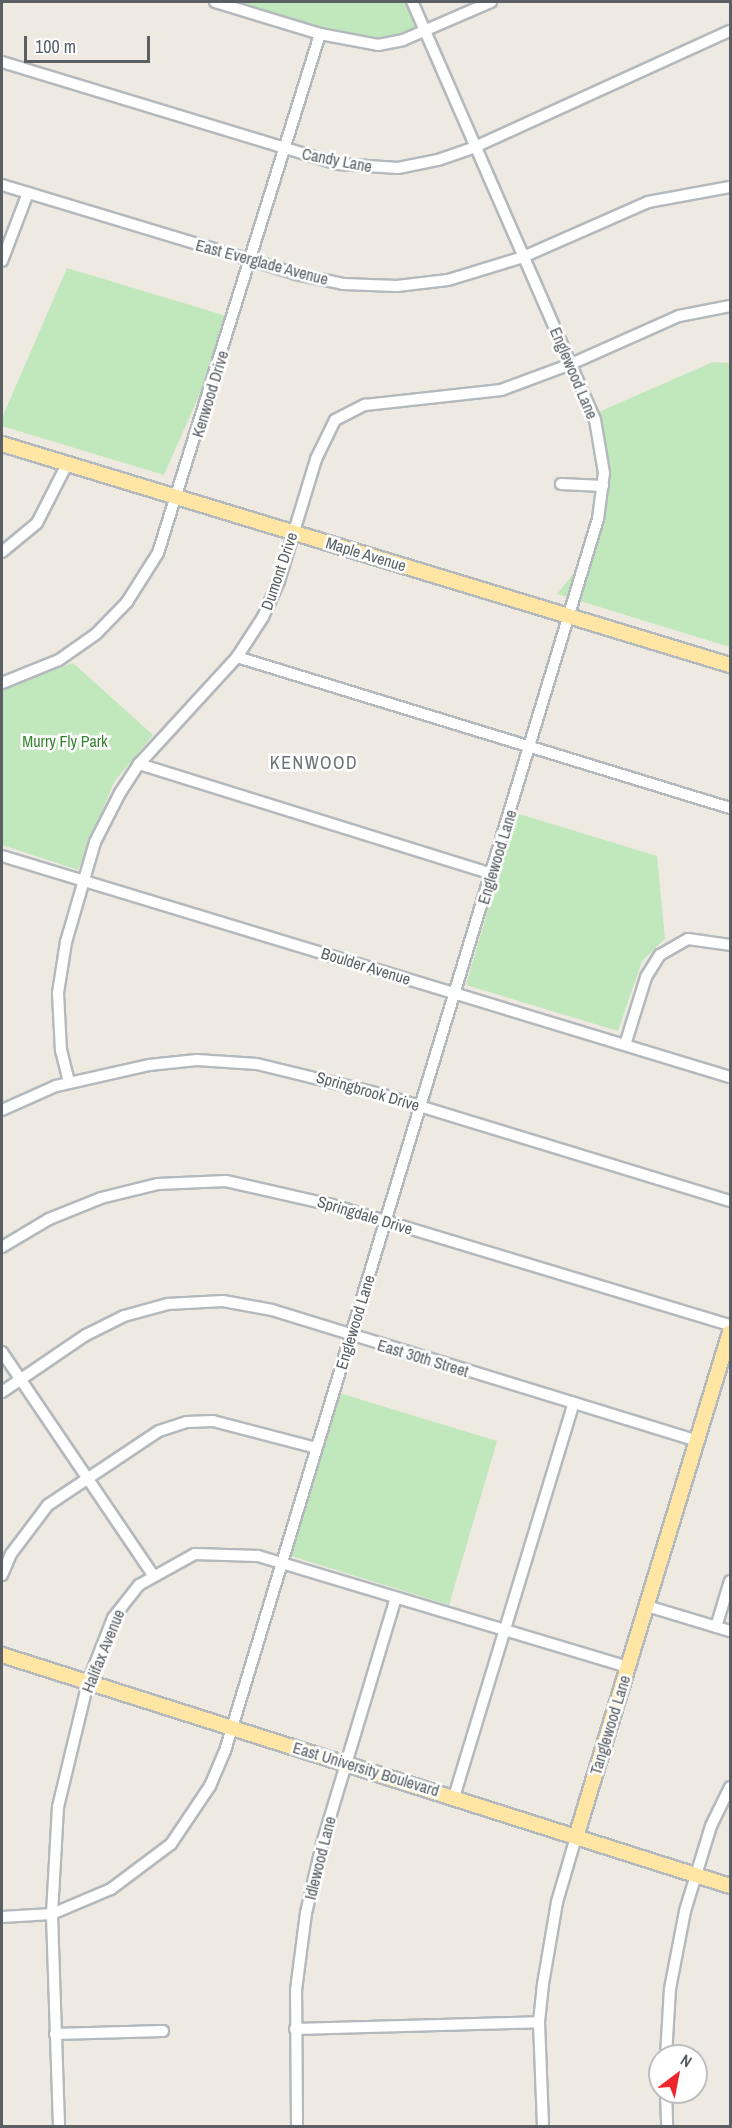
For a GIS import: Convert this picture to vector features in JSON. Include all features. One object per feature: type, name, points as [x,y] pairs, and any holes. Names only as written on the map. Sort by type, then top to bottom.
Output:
[{"type":"main road","name":"Maple Avenue","points":[[2,444],[730,665]]},
{"type":"main road","name":"Tanglewood Lane","points":[[576,1837],[730,1332]]},
{"type":"main road","name":"East University Boulevard","points":[[2,1655],[346,1762],[730,1886]]},
{"type":"street","points":[[215,2],[320,34],[378,45],[425,31],[491,2]]},
{"type":"street","name":"Englewood Lane","points":[[2,1917],[51,1914],[111,1889],[171,1844],[210,1786],[231,1727],[590,553],[603,486],[602,447],[595,420],[412,2]]},
{"type":"street","name":"Candy Lane","points":[[2,62],[285,149],[338,164],[377,169],[420,165],[475,147],[730,31]]},
{"type":"street","name":"Kenwood Drive","points":[[2,683],[59,660],[113,618],[150,567],[178,497],[320,34]]},
{"type":"street","name":"East Everglade Avenue","points":[[2,185],[324,280],[397,286],[448,280],[523,256],[648,202],[730,187]]},
{"type":"street","points":[[2,261],[28,193]]},
{"type":"street","name":"Dumont Drive","points":[[69,1082],[61,1051],[58,993],[66,942],[95,842],[120,793],[139,764],[237,657],[263,617],[323,440],[344,412],[365,405],[487,393],[571,364],[679,316],[730,306]]},
{"type":"street","points":[[2,552],[37,523],[68,464]]},
{"type":"street","points":[[561,484],[603,486]]},
{"type":"street","points":[[237,657],[730,808]]},
{"type":"street","points":[[139,764],[492,874]]},
{"type":"street","name":"Boulder Avenue","points":[[2,856],[730,1077]]},
{"type":"street","points":[[624,1045],[646,977],[660,955],[687,939],[730,945]]},
{"type":"street","name":"Springbrook Drive","points":[[2,1110],[69,1082],[170,1062],[222,1061],[281,1067],[730,1201]]},
{"type":"street","name":"Springdale Drive","points":[[2,1247],[81,1205],[132,1189],[184,1180],[254,1185],[386,1221],[730,1325]]},
{"type":"street","name":"East 30th Street","points":[[2,1392],[110,1323],[143,1310],[186,1301],[247,1305],[697,1441]]},
{"type":"street","points":[[2,1352],[153,1575]]},
{"type":"street","points":[[454,1797],[574,1403]]},
{"type":"street","points":[[2,1575],[33,1522],[48,1505],[146,1438],[187,1422],[226,1422],[316,1448]]},
{"type":"street","name":"Halifax Avenue","points":[[59,2127],[51,1914],[58,1807],[88,1682],[120,1606],[153,1575],[195,1554],[226,1552],[281,1563],[628,1667]]},
{"type":"street","points":[[716,1627],[730,1581]]},
{"type":"street","name":"Idlewood Lane","points":[[297,2127],[295,2029],[306,1913],[346,1762],[396,1598]]},
{"type":"street","points":[[647,1606],[730,1631]]},
{"type":"street","points":[[667,2044],[675,1954],[711,1826],[730,1787]]},
{"type":"street","name":"Tanglewood Lane","points":[[543,2127],[539,2022],[557,1902],[576,1837]]},
{"type":"street","points":[[295,2029],[539,2022]]},
{"type":"street","points":[[55,2034],[163,2031]]},
{"type":"street","points":[[666,2104],[667,2127]]},
{"type":"green space","points":[[215,2],[412,2],[425,31],[381,45]]},
{"type":"green space","points":[[67,268],[233,318],[164,475],[2,426],[2,418]]},
{"type":"green space","points":[[713,362],[730,363],[730,647],[557,594],[590,553],[603,486],[592,415]]},
{"type":"green space","name":"Murry Fly Park","points":[[73,663],[153,735],[114,782],[78,870],[2,845],[2,689]]},
{"type":"green space","points":[[516,813],[657,856],[665,939],[642,961],[618,1031],[466,985]]},
{"type":"green space","points":[[339,1393],[497,1441],[449,1605],[291,1556]]},
{"type":"district","name":"KENWOOD","points":[[314,763]]}]
